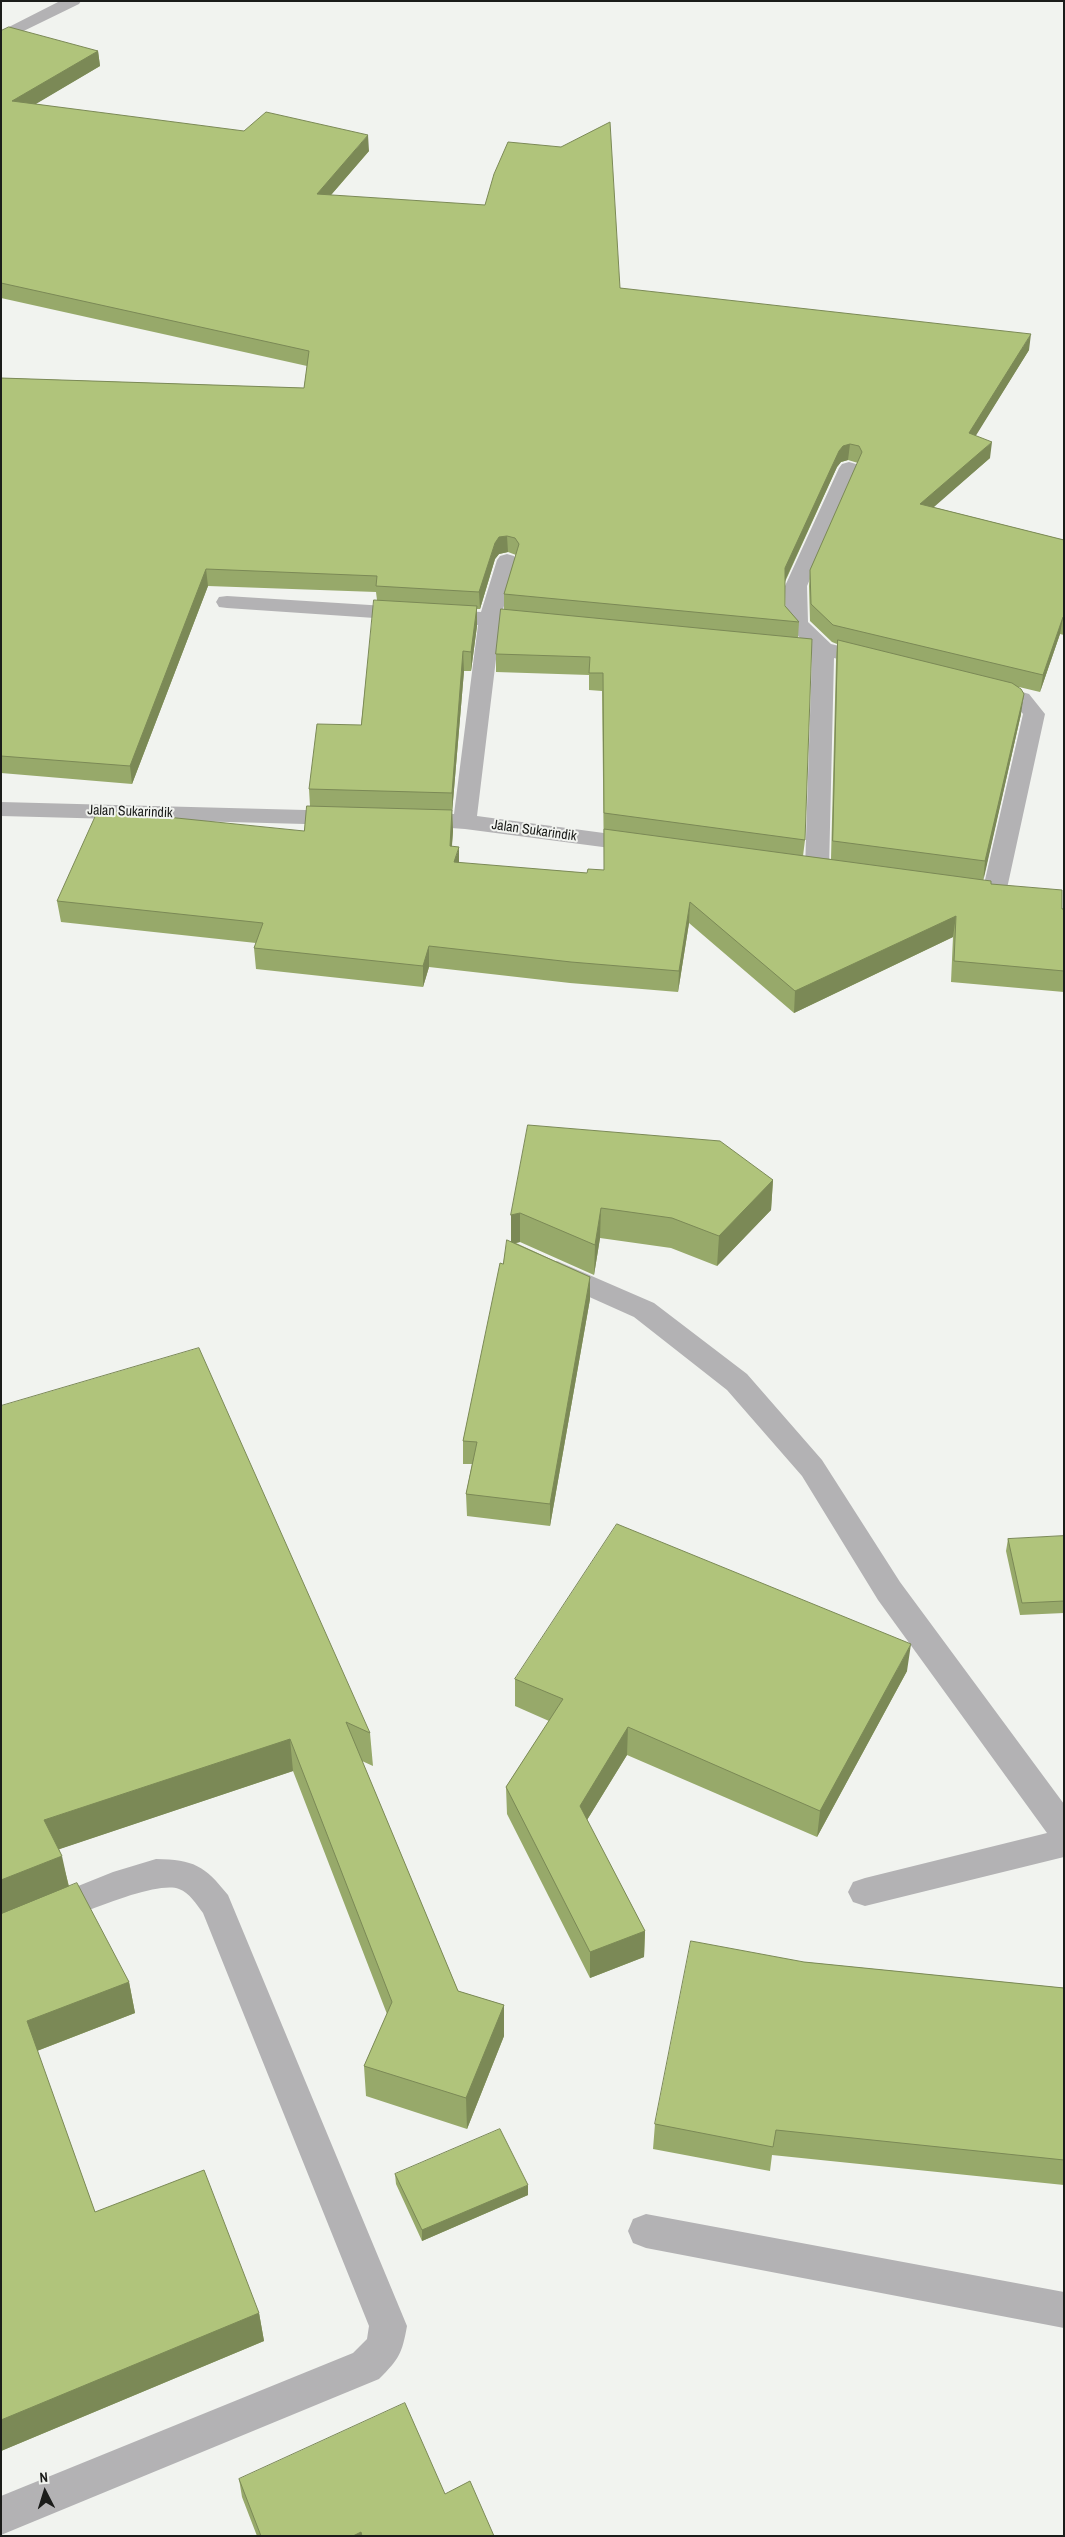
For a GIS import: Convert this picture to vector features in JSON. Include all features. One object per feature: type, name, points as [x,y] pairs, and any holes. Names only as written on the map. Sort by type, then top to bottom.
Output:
[{"type":"street","points":[[1,37],[72,1]]},
{"type":"street","points":[[817,869],[823,649],[797,623],[796,586],[849,468]]},
{"type":"street","points":[[465,822],[490,618],[506,560]]},
{"type":"street","points":[[227,602],[559,624]]},
{"type":"street","points":[[754,642],[823,649],[888,664]]},
{"type":"street","points":[[972,685],[1018,696],[1029,704],[1034,714],[993,893]]},
{"type":"street","name":"Jalan Sukarindik","points":[[1,809],[366,819]]},
{"type":"street","name":"Jalan Sukarindik","points":[[396,820],[465,822],[661,848]]},
{"type":"street","points":[[537,1262],[644,1310],[737,1382],[812,1468],[889,1590],[1064,1830]]},
{"type":"street","points":[[865,1892],[1064,1843]]},
{"type":"street","points":[[1,1932],[125,1882],[156,1872],[180,1874],[199,1883],[216,1905],[388,2326],[384,2348],[366,2366],[1,2516]]},
{"type":"street","points":[[646,2231],[1064,2310]]},
{"type":"building","points":[[9,27],[98,51],[12,101],[244,131],[266,112],[368,135],[317,194],[485,205],[494,174],[508,142],[561,147],[610,122],[620,288],[1031,334],[969,433],[992,442],[920,504],[1064,540],[1064,617],[1043,675],[833,625],[811,604],[810,570],[862,452],[859,446],[850,444],[843,446],[839,451],[785,568],[785,606],[799,622],[504,594],[519,544],[515,538],[507,536],[499,537],[495,543],[479,592],[376,586],[377,576],[206,569],[130,766],[1,756],[1,378],[304,388],[309,351],[1,283],[1,31]]},
{"type":"building","points":[[374,600],[477,606],[471,652],[463,651],[452,793],[309,789],[317,724],[361,725]]},
{"type":"building","points":[[501,609],[812,639],[805,840],[604,813],[603,673],[589,673],[590,657],[496,654]]},
{"type":"building","points":[[838,640],[1012,683],[1021,689],[1024,694],[985,861],[833,841]]},
{"type":"building","points":[[307,806],[452,810],[450,846],[459,847],[454,862],[587,873],[588,869],[604,870],[604,829],[991,881],[991,884],[1062,890],[1062,909],[1064,909],[1064,971],[954,961],[956,916],[795,991],[690,902],[679,971],[571,962],[429,946],[423,966],[254,948],[263,923],[57,901],[98,810],[304,831]]},
{"type":"building","points":[[528,1125],[720,1141],[773,1180],[719,1236],[672,1218],[601,1208],[595,1245],[520,1213],[511,1215]]},
{"type":"building","points":[[507,1240],[590,1277],[550,1504],[466,1494],[477,1442],[463,1441],[500,1263],[503,1264]]},
{"type":"building","points":[[199,1348],[370,1733],[346,1722],[458,1991],[504,2005],[466,2098],[364,2066],[392,2002],[290,1739],[44,1820],[62,1856],[1,1880],[1,1406]]},
{"type":"building","points":[[617,1524],[911,1644],[820,1811],[628,1727],[580,1806],[645,1931],[590,1952],[506,1787],[563,1699],[515,1679]]},
{"type":"building","points":[[1064,1536],[1064,1601],[1022,1603],[1008,1539]]},
{"type":"building","points":[[77,1883],[129,1982],[27,2021],[95,2212],[204,2170],[259,2313],[1,2420],[1,1914]]},
{"type":"building","points":[[691,1941],[804,1962],[1064,1988],[1064,2160],[776,2130],[773,2147],[655,2124]]},
{"type":"building","points":[[500,2129],[528,2185],[422,2230],[395,2174]]},
{"type":"building","points":[[405,2403],[445,2494],[470,2481],[494,2536],[362,2536],[361,2532],[353,2536],[261,2536],[239,2479]]}]
